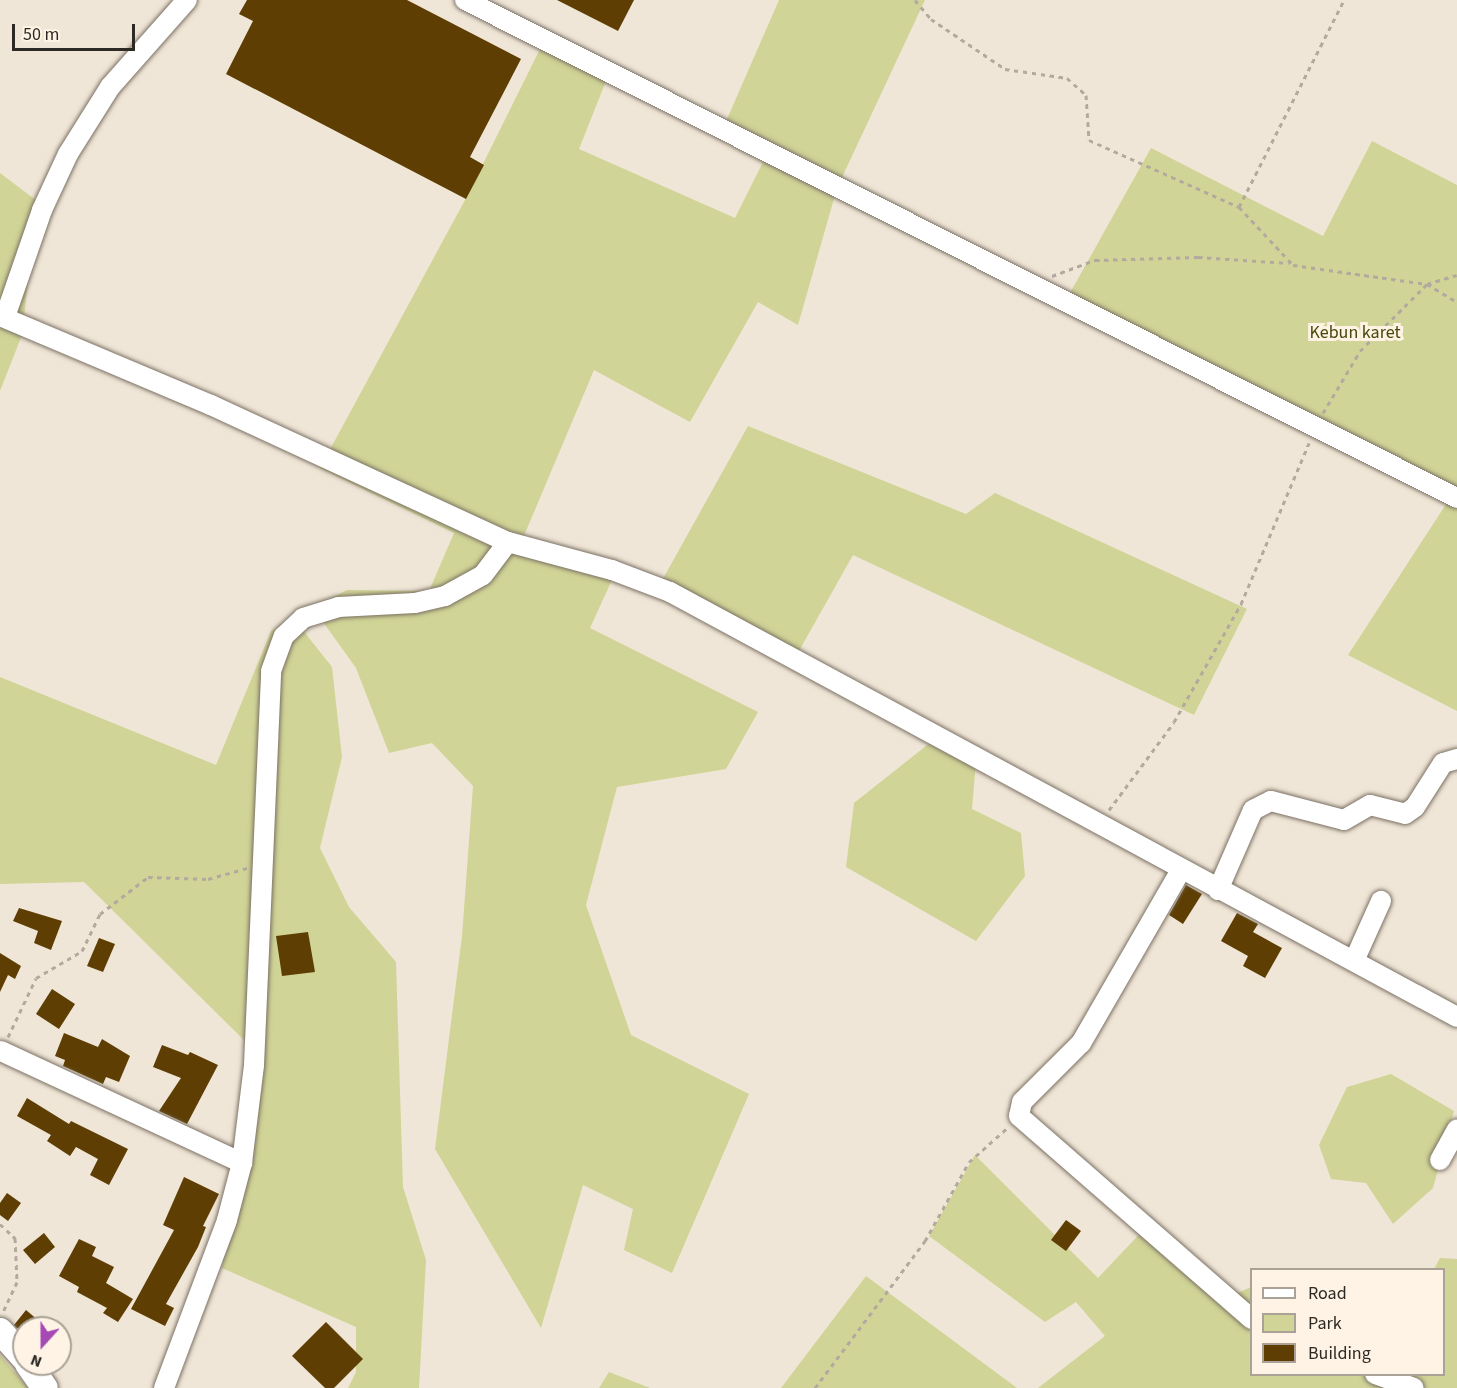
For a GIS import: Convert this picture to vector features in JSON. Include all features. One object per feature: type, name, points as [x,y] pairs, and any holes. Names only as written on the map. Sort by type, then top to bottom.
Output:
[{"type":"street","points":[[187,0],[110,87],[68,154],[42,210],[2,316],[508,542],[612,570],[670,592],[1218,890],[1457,1017]]},
{"type":"street","points":[[465,0],[1457,498]]},
{"type":"street","points":[[164,1388],[227,1220],[242,1163],[254,1065],[271,671],[284,636],[303,618],[338,607],[415,603],[445,596],[483,574],[508,542]]},
{"type":"street","points":[[1218,890],[1253,810],[1271,801],[1344,820],[1370,805],[1405,814],[1415,807],[1443,763],[1457,759]]},
{"type":"street","points":[[1181,870],[1081,1042],[1022,1102],[1019,1116],[1250,1318]]},
{"type":"street","points":[[1354,961],[1381,901]]},
{"type":"street","points":[[1,1051],[242,1163]]},
{"type":"street","points":[[1440,1160],[1457,1129]]},
{"type":"street","points":[[0,1331],[12,1344]]},
{"type":"street","points":[[1381,1376],[1414,1388]]},
{"type":"path","points":[[915,0],[931,20],[1005,69],[1067,78],[1086,96],[1089,140],[1239,207],[1291,263]]},
{"type":"path","points":[[1239,207],[1344,0]]},
{"type":"path","points":[[1032,283],[1095,260],[1198,257],[1291,263],[1427,284],[1457,302]]},
{"type":"path","points":[[1099,824],[1174,722],[1235,614],[1316,426],[1360,351],[1427,284],[1457,275]]},
{"type":"path","points":[[1,1051],[36,978],[82,951],[100,914],[148,877],[208,879],[261,864]]},
{"type":"path","points":[[814,1388],[925,1241],[969,1162],[1019,1116]]},
{"type":"path","points":[[0,1224],[15,1238],[17,1282],[0,1317]]},
{"type":"green space","points":[[779,0],[925,0],[837,188],[798,325],[758,302],[690,422],[594,370],[523,538],[617,569],[590,628],[758,712],[726,769],[617,787],[586,905],[631,1035],[749,1094],[672,1273],[624,1250],[633,1209],[583,1185],[541,1328],[435,1149],[462,936],[473,786],[432,743],[389,753],[356,668],[313,608],[347,590],[429,591],[454,533],[320,468],[465,200],[543,43],[608,76],[579,149],[735,218],[769,150],[724,126]]},
{"type":"green space","name":"Kebun karet","points":[[1372,141],[1457,185],[1457,711],[1348,655],[1452,495],[1065,302],[1151,148],[1323,236]]},
{"type":"green space","points":[[0,173],[37,201],[22,335],[0,391]]},
{"type":"green space","points":[[748,426],[966,514],[995,493],[1247,609],[1194,715],[853,555],[795,658],[660,584]]},
{"type":"green space","points":[[294,619],[332,667],[342,757],[320,848],[349,907],[396,962],[403,1187],[426,1260],[419,1388],[348,1388],[356,1372],[356,1327],[222,1268],[253,1049],[84,882],[0,884],[0,677],[216,765],[271,631]]},
{"type":"green space","points":[[931,742],[976,762],[972,809],[1021,833],[1025,876],[976,941],[846,867],[854,803]]},
{"type":"green space","points":[[1391,1074],[1454,1111],[1433,1188],[1393,1224],[1366,1183],[1331,1179],[1319,1145],[1347,1087]]},
{"type":"green space","points":[[975,1155],[1098,1278],[1149,1224],[1231,1296],[1250,1287],[1250,1376],[1445,1376],[1445,1268],[1435,1268],[1440,1258],[1457,1259],[1457,1388],[1038,1388],[1105,1336],[1076,1302],[1045,1322],[929,1236]]},
{"type":"green space","points":[[866,1276],[1017,1388],[781,1388]]},
{"type":"green space","points":[[0,1355],[12,1369],[12,1376],[18,1376],[28,1388],[0,1388]]},
{"type":"green space","points":[[609,1372],[650,1388],[599,1388]]},
{"type":"building","points":[[247,0],[407,0],[521,59],[470,157],[484,165],[466,199],[226,74],[253,21],[239,14]]},
{"type":"building","points":[[557,0],[634,0],[618,31]]},
{"type":"building","points":[[1186,885],[1202,894],[1183,924],[1169,915]]},
{"type":"building","points":[[19,908],[62,921],[51,950],[34,943],[38,931],[13,921]]},
{"type":"building","points":[[1237,913],[1258,924],[1253,932],[1282,948],[1265,978],[1243,966],[1248,956],[1221,941]]},
{"type":"building","points":[[308,932],[315,972],[282,976],[276,936]]},
{"type":"building","points":[[99,938],[115,944],[103,972],[87,966]]},
{"type":"building","points":[[0,953],[21,966],[15,979],[8,975],[0,992]]},
{"type":"building","points":[[52,989],[75,1004],[59,1029],[36,1014]]},
{"type":"building","points":[[64,1033],[98,1047],[102,1039],[130,1056],[119,1082],[106,1077],[103,1084],[63,1066],[65,1060],[55,1056]]},
{"type":"building","points":[[162,1045],[188,1055],[190,1052],[218,1065],[187,1124],[159,1111],[181,1078],[153,1067]]},
{"type":"building","points":[[27,1098],[69,1124],[71,1121],[128,1149],[109,1185],[90,1175],[98,1159],[76,1147],[70,1156],[47,1141],[51,1135],[17,1116]]},
{"type":"building","points":[[184,1177],[219,1194],[203,1226],[206,1227],[198,1247],[166,1304],[174,1308],[165,1326],[131,1309],[174,1230],[163,1225]]},
{"type":"building","points":[[7,1193],[21,1203],[8,1221],[0,1215],[0,1203]]},
{"type":"building","points":[[1066,1220],[1081,1231],[1066,1251],[1051,1240]]},
{"type":"building","points":[[44,1233],[55,1247],[35,1264],[23,1250]]},
{"type":"building","points":[[79,1239],[96,1247],[92,1256],[114,1267],[106,1283],[133,1299],[118,1322],[103,1313],[107,1308],[77,1292],[79,1287],[59,1276]]},
{"type":"building","points":[[26,1310],[33,1316],[21,1316]]},
{"type":"building","points":[[326,1322],[363,1359],[334,1388],[325,1388],[292,1356]]}]
